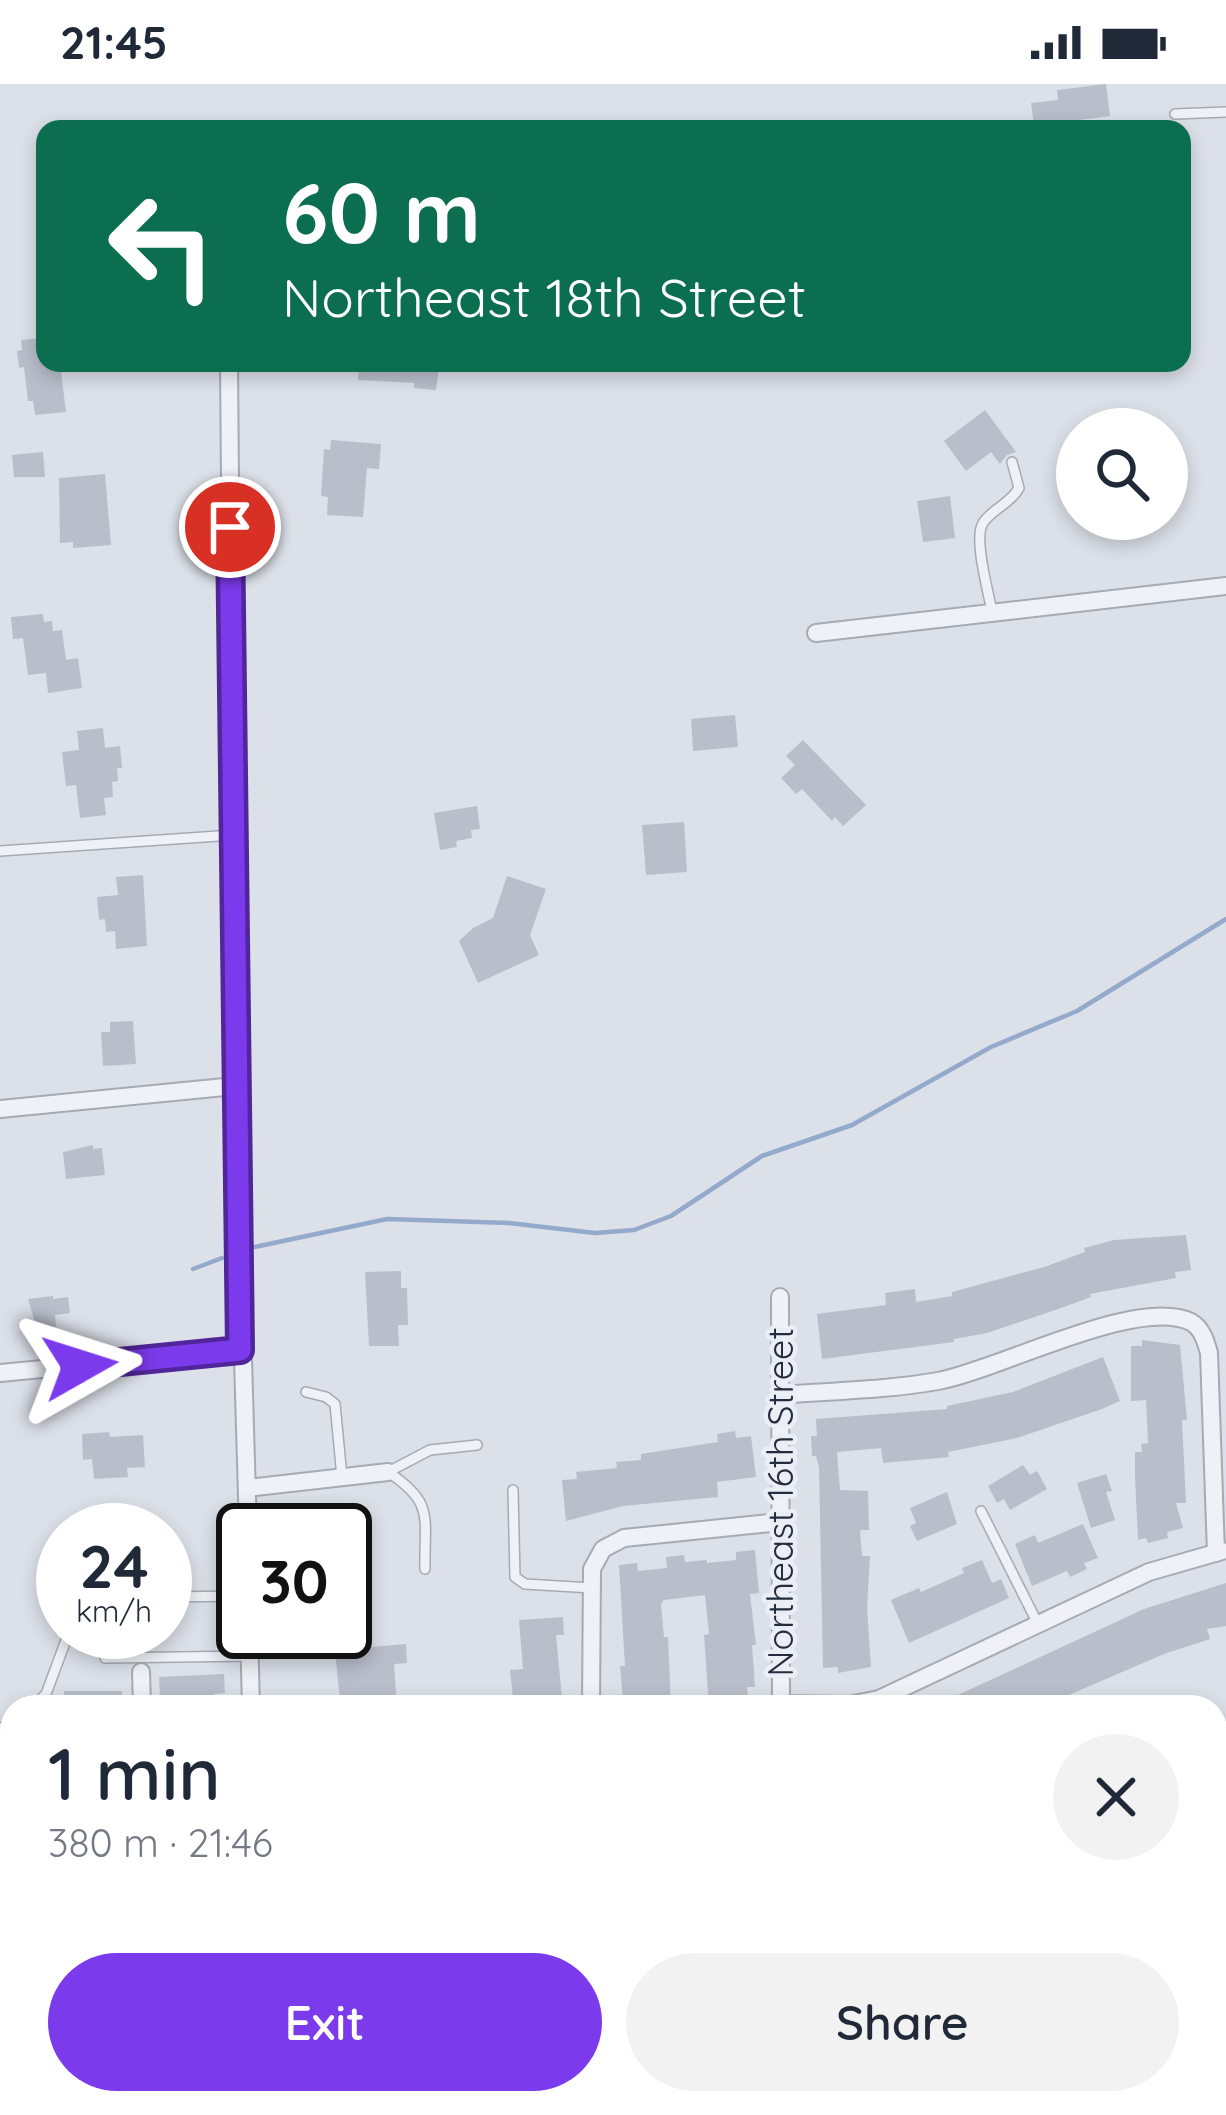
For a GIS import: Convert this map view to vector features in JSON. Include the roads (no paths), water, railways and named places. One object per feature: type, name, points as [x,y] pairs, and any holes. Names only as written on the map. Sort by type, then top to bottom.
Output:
[{"type":"street","points":[[229,372],[235,1085],[247,1503]]},
{"type":"street","points":[[816,633],[1226,586]]},
{"type":"street","points":[[0,1109],[235,1085]]},
{"type":"street","name":"Northeast 16th Street","points":[[780,1297],[781,1695]]},
{"type":"street","points":[[780,1395],[938,1381],[1120,1321],[1191,1322],[1203,1335],[1209,1353],[1221,1551],[1149,1572],[887,1695]]},
{"type":"street","points":[[0,1373],[240,1350]]},
{"type":"street","points":[[247,1488],[388,1472]]},
{"type":"street","points":[[592,1695],[592,1568],[602,1549],[624,1538],[781,1522]]},
{"type":"street","points":[[250,1659],[251,1695]]},
{"type":"street","points":[[141,1672],[142,1695]]},
{"type":"lane","points":[[1175,114],[1226,112]]},
{"type":"lane","points":[[992,612],[979,538],[983,523],[1014,498],[1019,488],[1012,462]]},
{"type":"lane","points":[[0,851],[233,835]]},
{"type":"lane","points":[[306,1392],[334,1404],[342,1477]]},
{"type":"lane","points":[[425,1569],[422,1505],[415,1490],[388,1472],[430,1450],[477,1444]]},
{"type":"lane","points":[[513,1490],[514,1577],[525,1584],[592,1588]]},
{"type":"lane","points":[[981,1511],[1038,1624]]},
{"type":"lane","points":[[45,1695],[59,1659]]},
{"type":"waterway","points":[[250,1248],[387,1219],[509,1223],[595,1233],[634,1230],[671,1216],[762,1156],[852,1125],[991,1047],[1077,1011],[1226,919]]},
{"type":"waterway","points":[[193,1269],[222,1258]]}]
